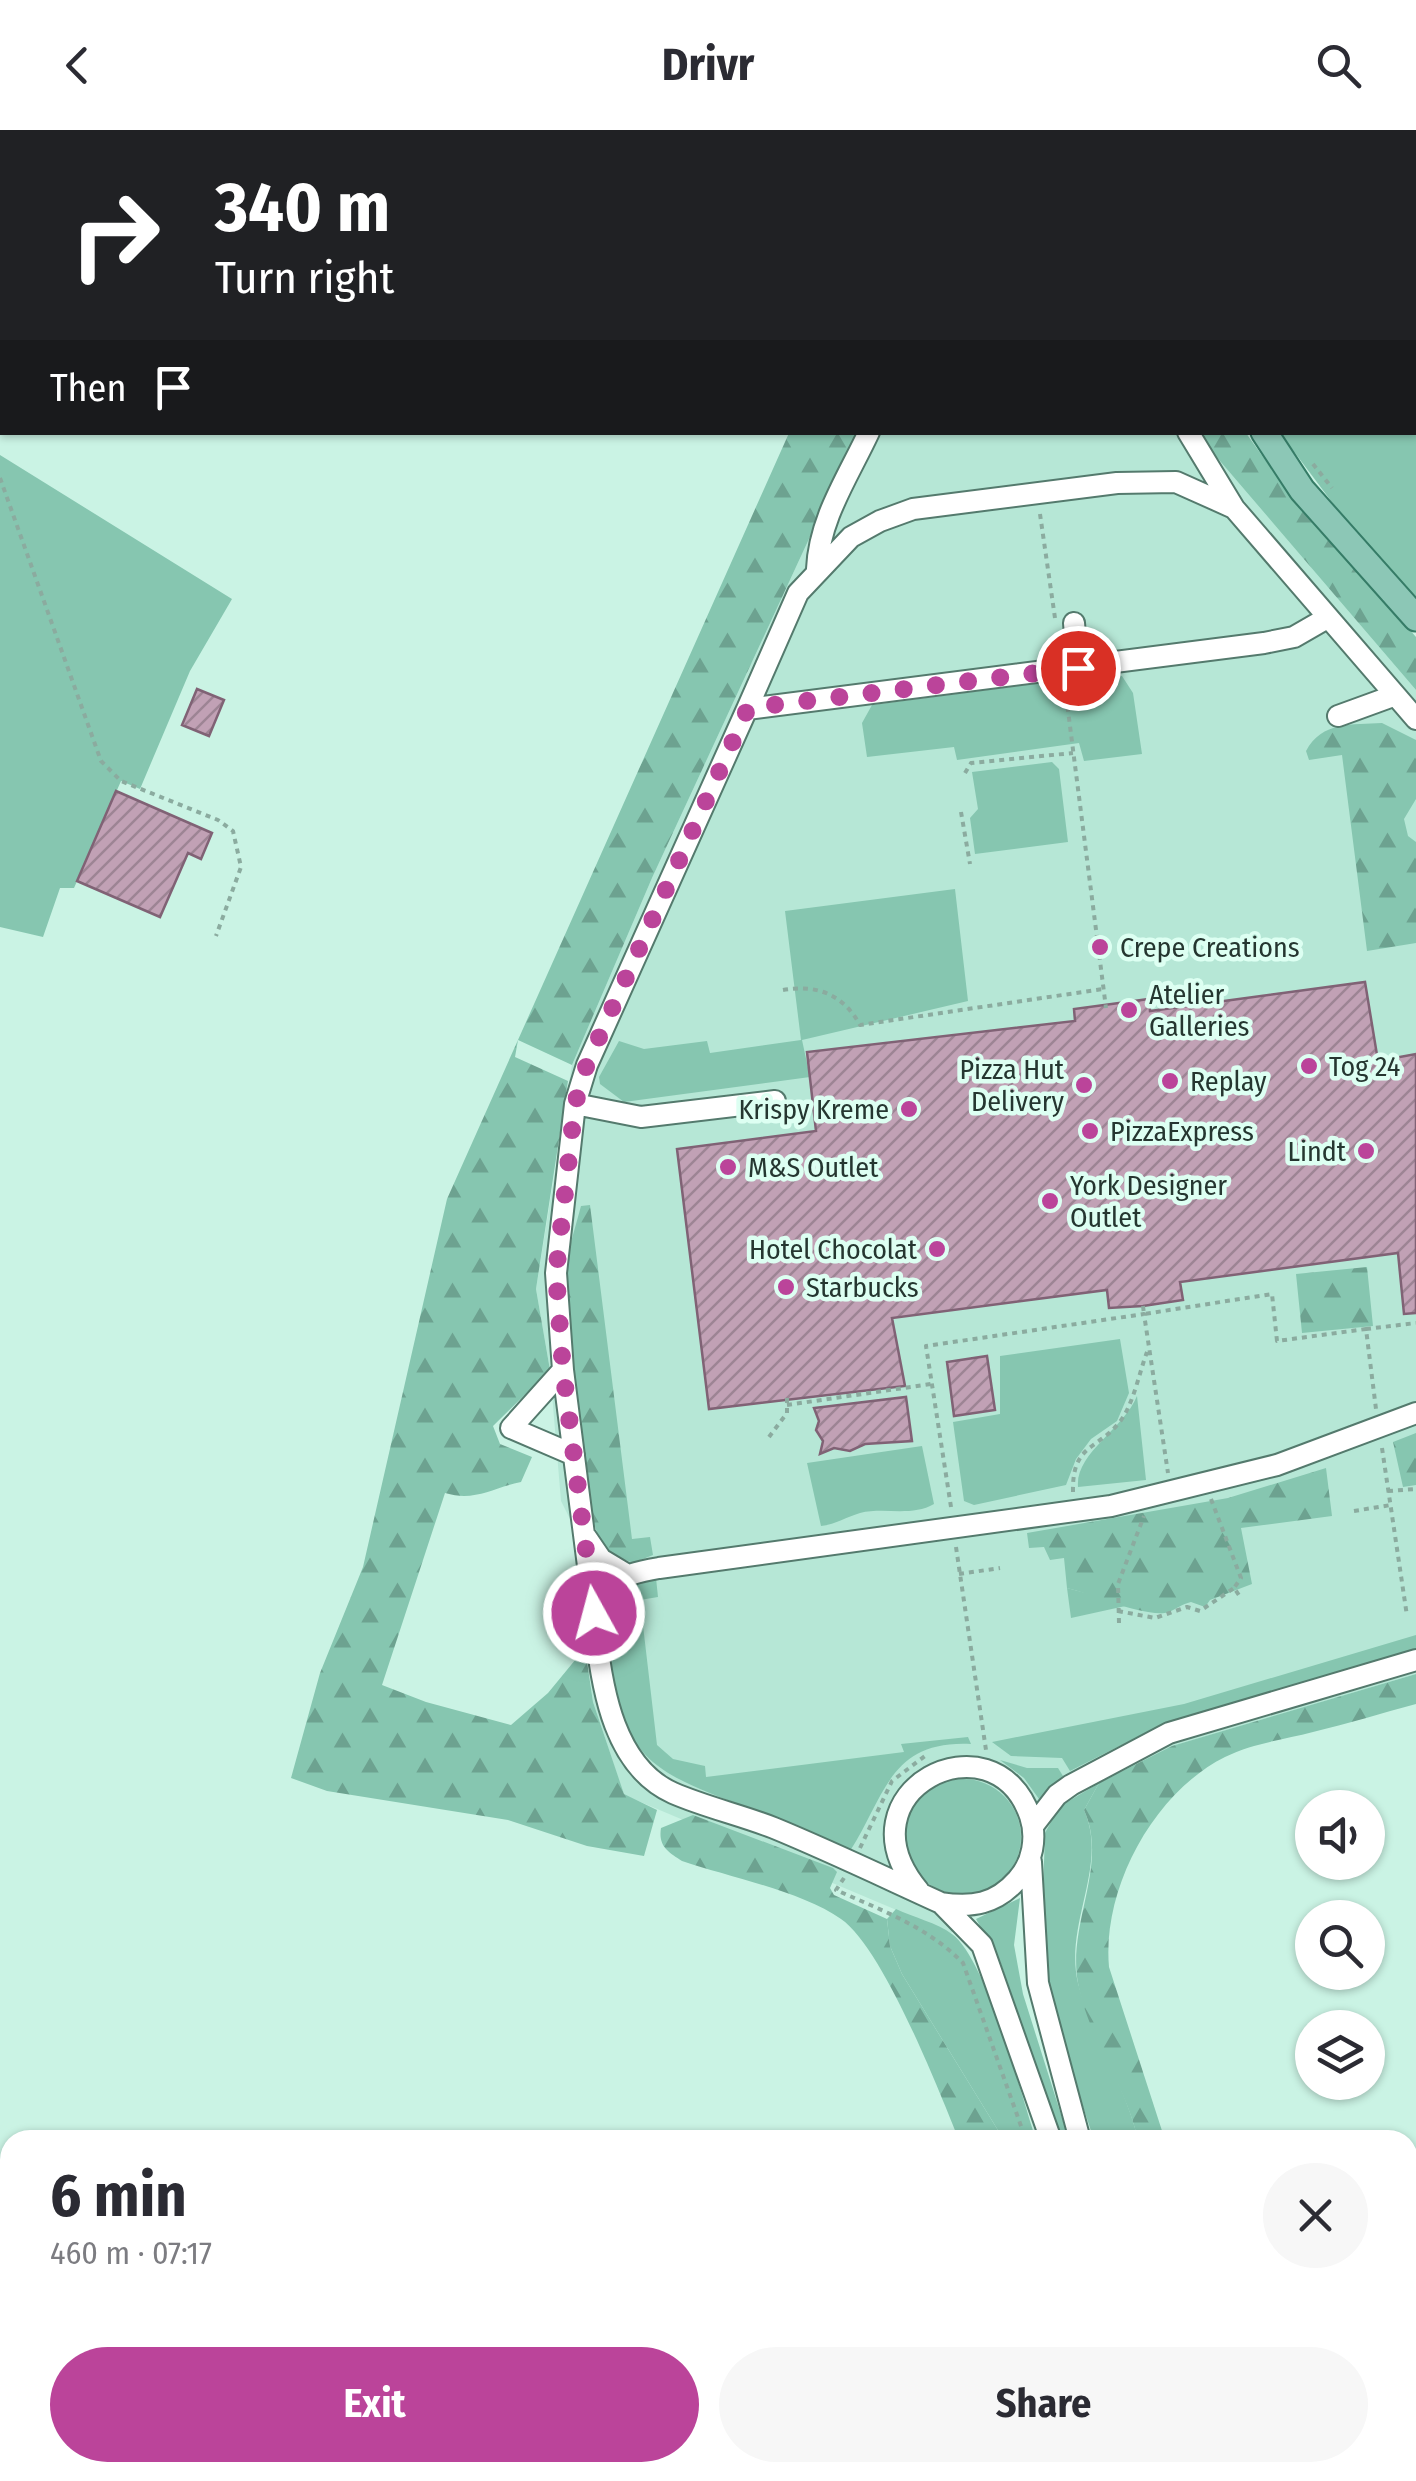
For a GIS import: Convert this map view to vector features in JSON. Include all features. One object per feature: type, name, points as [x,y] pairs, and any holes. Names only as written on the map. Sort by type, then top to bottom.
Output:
[{"type":"main road","points":[[1266,435],[1302,490],[1416,618]]},
{"type":"street","points":[[818,569],[818,543],[867,435]]},
{"type":"street","points":[[1190,435],[1234,508],[1416,719]]},
{"type":"street","points":[[1047,2130],[982,1945],[941,1903],[775,1829],[669,1791],[640,1766],[612,1724],[563,1370],[556,1273],[575,1104],[587,1064],[798,594],[851,537],[913,509],[1117,483],[1176,482],[1234,508]]},
{"type":"street","points":[[748,708],[1294,637],[1327,618]]},
{"type":"street","points":[[1066,628],[1070,669]]},
{"type":"street","points":[[1338,716],[1393,696]]},
{"type":"street","points":[[575,1104],[641,1117],[774,1101]]},
{"type":"street","points":[[563,1370],[512,1428],[574,1455]]},
{"type":"street","points":[[594,1613],[608,1586],[626,1574],[1171,1493],[1277,1465],[1416,1413]]},
{"type":"street","points":[[585,1536],[602,1558],[626,1574]]},
{"type":"street","points":[[1033,1826],[1056,1795],[1168,1733],[1416,1660]]},
{"type":"street","points":[[919,1891],[903,1872],[894,1849],[894,1824],[902,1801],[918,1782],[952,1768],[988,1770],[1010,1783],[1025,1802],[1033,1826],[1038,1983],[1077,2130]]},
{"type":"street","points":[[941,1903],[964,1907],[996,1898],[1022,1876],[1031,1856]]},
{"type":"path","points":[[0,478],[101,761],[121,781],[218,820],[232,830],[241,867],[216,936]]},
{"type":"path","points":[[1037,494],[1066,628]]},
{"type":"path","points":[[1070,669],[1072,753],[1106,1008]]},
{"type":"path","points":[[965,773],[971,763],[1072,753]]},
{"type":"path","points":[[961,812],[970,864]]},
{"type":"path","points":[[783,990],[814,987],[829,992],[852,1010],[860,1025],[1103,990]]},
{"type":"path","points":[[974,1750],[986,1752],[926,1346],[1272,1294],[1278,1341],[1416,1323]]},
{"type":"path","points":[[1119,1623],[1118,1584],[1144,1515],[1172,1506],[1143,1306]]},
{"type":"path","points":[[1366,1329],[1407,1616]]},
{"type":"path","points":[[1076,1510],[1072,1488],[1078,1463],[1092,1442],[1120,1423],[1149,1347]]},
{"type":"path","points":[[787,1405],[932,1384]]},
{"type":"path","points":[[769,1437],[788,1414],[786,1398]]},
{"type":"path","points":[[1388,1490],[1416,1488]]},
{"type":"path","points":[[1118,1611],[1155,1618],[1188,1607],[1200,1611],[1234,1588],[1241,1578],[1211,1498]]},
{"type":"path","points":[[1354,1511],[1390,1505]]},
{"type":"path","points":[[959,1574],[1000,1568]]},
{"type":"path","points":[[1234,1588],[1241,1598]]},
{"type":"path","points":[[929,1755],[917,1759],[892,1781],[836,1890],[906,1921],[944,1944],[963,1963],[1022,2130]]},
{"type":"shaded area","points":[[857,435],[1198,435],[1416,690],[1416,1674],[1173,1746],[1099,1783],[1084,1810],[951,1933],[624,1795],[593,1702],[571,1521],[561,1501],[550,1370],[536,1289],[572,1065],[652,878]]},
{"type":"green space","points":[[788,435],[857,435],[652,878],[572,1065],[518,1040],[515,1057],[568,1081],[536,1289],[550,1370],[493,1426],[500,1444],[532,1457],[521,1482],[475,1495],[445,1493],[382,1685],[426,1702],[511,1725],[548,1693],[585,1648],[593,1702],[624,1794],[657,1810],[644,1856],[587,1846],[508,1820],[327,1791],[291,1778],[320,1673],[363,1567],[447,1199]]},
{"type":"green space","points":[[1198,435],[1247,435],[1281,482],[1416,637],[1416,690]]},
{"type":"green space","points":[[1282,435],[1416,435],[1416,605],[1386,574]]},
{"type":"green space","points":[[0,455],[232,599],[190,671],[140,789],[121,781],[74,888],[60,888],[43,937],[0,927]]},
{"type":"green space","points":[[1109,674],[1122,676],[1133,693],[1142,754],[1084,761],[1079,743],[957,760],[954,747],[867,757],[862,723],[872,705]]},
{"type":"green space","points":[[1382,723],[1416,740],[1416,799],[1404,819],[1408,836],[1416,842],[1416,943],[1367,951],[1342,755],[1309,760],[1306,751],[1329,729]]},
{"type":"green space","points":[[1052,762],[1059,769],[1068,842],[975,854],[970,818],[978,809],[972,772]]},
{"type":"green space","points":[[955,889],[968,1001],[802,1040],[810,1077],[624,1102],[600,1084],[599,1077],[619,1041],[644,1049],[707,1041],[710,1053],[801,1040],[785,911]]},
{"type":"green space","points":[[590,1205],[632,1539],[650,1537],[653,1555],[633,1563],[603,1551],[583,1489],[560,1282],[581,1206]]},
{"type":"green space","points":[[1367,1267],[1373,1326],[1302,1333],[1296,1274]]},
{"type":"green space","points":[[1120,1339],[1129,1393],[1117,1421],[1091,1439],[1076,1459],[1066,1485],[974,1505],[964,1501],[953,1422],[1000,1414],[1000,1356]]},
{"type":"green space","points":[[1137,1396],[1146,1480],[1078,1487],[1084,1463]]},
{"type":"green space","points":[[1416,1433],[1416,1485],[1403,1487],[1393,1442]]},
{"type":"green space","points":[[922,1446],[934,1504],[917,1510],[860,1513],[821,1526],[807,1463]]},
{"type":"green space","points":[[1326,1468],[1332,1516],[1241,1528],[1252,1584],[1210,1600],[1205,1607],[1191,1602],[1169,1612],[1148,1612],[1067,1588],[1064,1558],[1050,1560],[1044,1547],[1029,1548],[1027,1533],[1228,1498]]},
{"type":"green space","points":[[656,1578],[658,1597],[640,1600],[657,1745],[673,1759],[705,1766],[706,1777],[904,1752],[901,1744],[968,1737],[971,1744],[922,1751],[906,1762],[882,1792],[850,1851],[684,1782],[642,1751],[629,1731],[613,1673],[608,1619],[613,1600],[626,1588]]},
{"type":"green space","points":[[1067,1588],[1130,1605],[1071,1618]]},
{"type":"green space","points":[[1416,1635],[1416,1649],[1157,1727],[1070,1771],[1062,1758],[1011,1756],[992,1742],[1184,1704]]},
{"type":"green space","points":[[1416,1674],[1416,1704],[1257,1745],[1225,1757],[1199,1773],[1176,1794],[1137,1846],[1114,1906],[1109,1937],[1109,1967],[1162,2130],[1135,2130],[1090,2023],[1078,1983],[1078,1939],[1092,1852],[1084,1810],[1099,1783],[1172,1746]]},
{"type":"green space","points":[[1000,1760],[1027,1768],[1058,1768],[1063,1776],[1039,1799],[1024,1778]]},
{"type":"green space","points":[[963,1779],[985,1784],[1004,1796],[1016,1815],[1021,1837],[1016,1859],[1004,1878],[985,1890],[963,1895],[941,1890],[922,1878],[910,1859],[905,1837],[910,1815],[922,1796],[941,1784]]},
{"type":"green space","points":[[1099,1783],[1084,1810],[1092,1852],[1075,1961],[1091,2023],[1136,2130],[1091,2130],[1048,2001],[1041,1950],[1045,1833],[1059,1807]]},
{"type":"green space","points":[[693,1815],[833,1868],[837,1872],[830,1888],[834,1895],[887,1919],[890,1946],[902,1974],[998,2130],[955,2130],[891,1988],[874,1958],[841,1919],[806,1900],[682,1861],[663,1844],[661,1828]]},
{"type":"green space","points":[[1020,1898],[1014,1945],[1023,1994],[1066,2130],[1058,2130],[1000,1961],[976,1919]]},
{"type":"green space","points":[[896,1909],[946,1930],[965,1948],[990,1999],[1033,2130],[998,2130],[902,1974],[890,1946],[887,1919]]},
{"type":"building","points":[[197,689],[224,700],[209,736],[182,725]]},
{"type":"building","points":[[116,791],[212,833],[201,859],[188,853],[160,917],[77,881]]},
{"type":"building","name":"York Designer Outlet","points":[[1365,982],[1378,1061],[1416,1054],[1416,1313],[1404,1314],[1398,1253],[1180,1282],[1183,1300],[1143,1306],[1109,1308],[1107,1290],[892,1318],[905,1386],[709,1409],[677,1149],[816,1131],[807,1052],[1075,1021],[1074,1009],[1149,999],[1150,1011]]},
{"type":"building","points":[[987,1356],[995,1410],[954,1416],[947,1362]]},
{"type":"building","points":[[906,1397],[912,1441],[865,1444],[850,1451],[834,1448],[820,1454],[823,1441],[816,1430],[819,1421],[814,1408]]},
{"type":"place","name":"Crepe Creations","points":[[1100,947]]},
{"type":"place","name":"Atelier Galleries","points":[[1129,1010]]},
{"type":"place","name":"Tog 24","points":[[1309,1066]]},
{"type":"place","name":"Replay","points":[[1170,1081]]},
{"type":"place","name":"Pizza Hut Delivery","points":[[1084,1085]]},
{"type":"place","name":"Krispy Kreme","points":[[909,1109]]},
{"type":"place","name":"PizzaExpress","points":[[1090,1131]]},
{"type":"place","name":"Lindt","points":[[1366,1151]]},
{"type":"place","name":"M&S Outlet","points":[[728,1167]]},
{"type":"place","name":"York Designer Outlet","points":[[1050,1201]]},
{"type":"place","name":"Hotel Chocolat","points":[[937,1249]]},
{"type":"place","name":"Starbucks","points":[[786,1287]]},
{"type":"route","points":[[594,1613],[563,1370],[556,1273],[575,1104],[587,1064],[748,708],[1078,668]]}]
